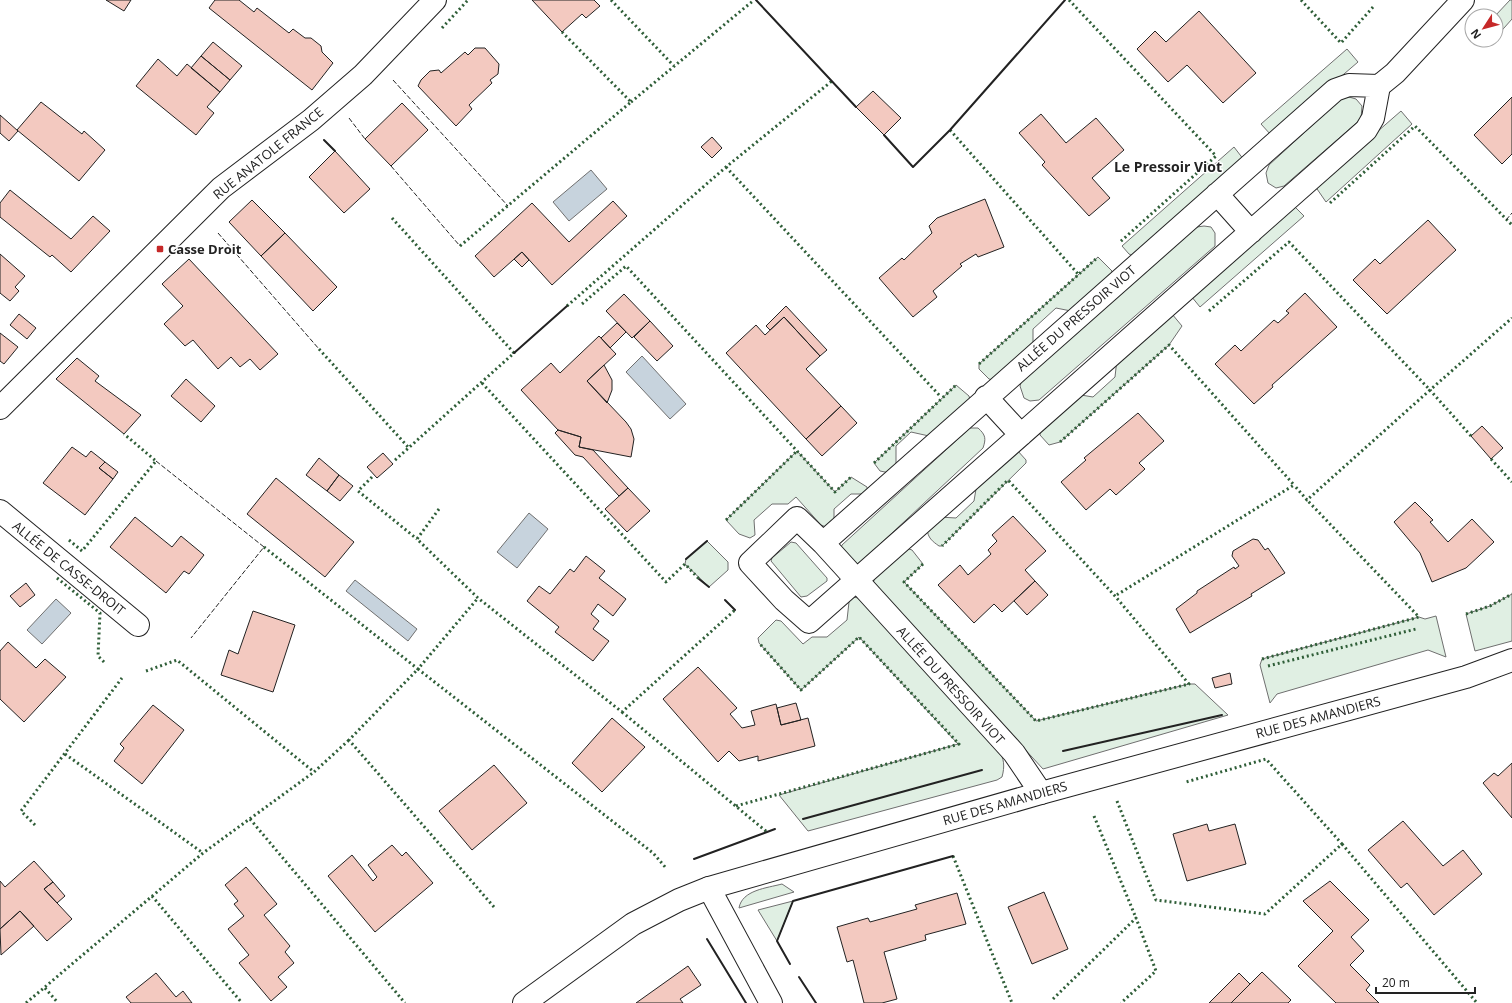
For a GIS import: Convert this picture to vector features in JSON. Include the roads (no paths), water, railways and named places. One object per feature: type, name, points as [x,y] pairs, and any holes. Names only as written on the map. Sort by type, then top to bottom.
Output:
[{"type":"street","name":"RUE ANATOLE FRANCE","points":[[0,408],[221,188],[311,120],[363,75],[435,0]]},
{"type":"street","points":[[823,543],[797,518],[750,563],[784,600],[809,622],[1366,130],[1373,118],[1379,86],[1395,73],[1463,0]]},
{"type":"street","name":"ALLÉE DU PRESSOIR VIOT","points":[[1041,793],[1014,753],[823,543],[986,397],[1335,90],[1349,85],[1379,86]]},
{"type":"street","points":[[1217,194],[1251,232]]},
{"type":"street","points":[[986,397],[1021,435]]},
{"type":"street","name":"ALLÉE DE CASSE-DROIT","points":[[0,511],[138,625]]},
{"type":"street","name":"RUE DES AMANDIERS","points":[[524,1003],[633,924],[679,900],[710,888],[1041,793],[1466,677],[1512,660]]},
{"type":"street","points":[[710,888],[771,1003]]},
{"type":"place","name":"Casse Droit","points":[[160,249]]},
{"type":"district","name":"Le Pressoir Viot","points":[[1168,166]]}]
